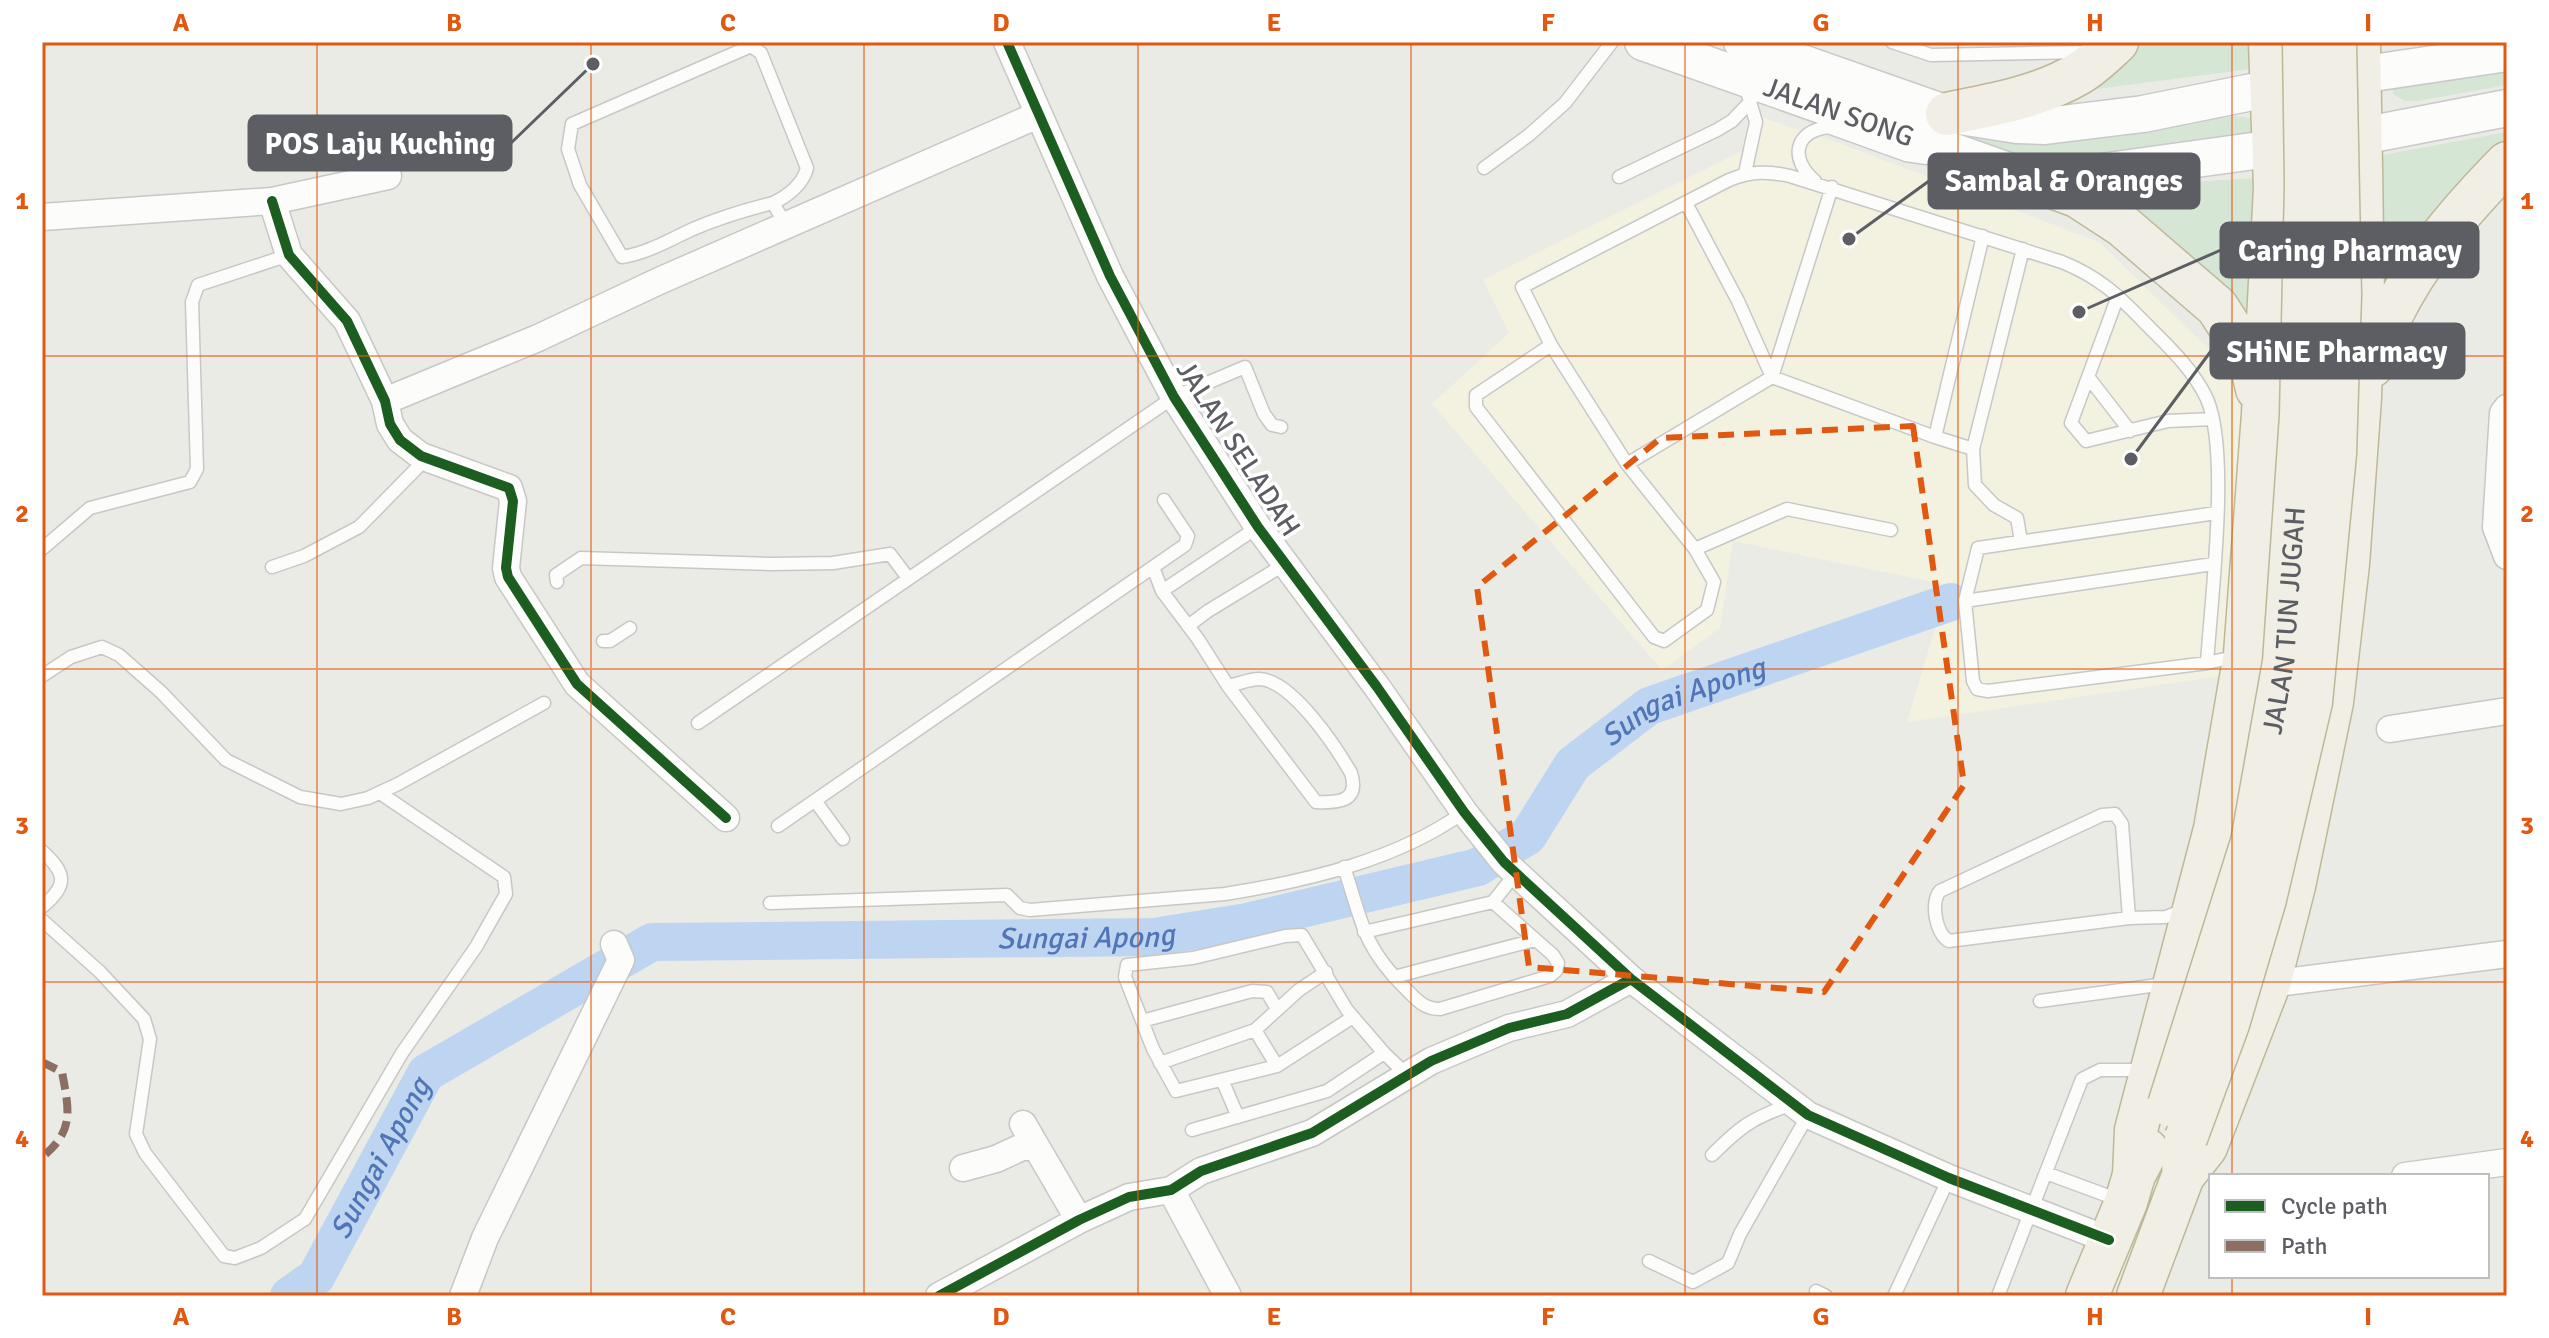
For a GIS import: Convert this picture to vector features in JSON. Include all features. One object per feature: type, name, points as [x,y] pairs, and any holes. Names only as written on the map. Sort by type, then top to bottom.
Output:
[{"type":"highway","name":"JALAN TUN JUGAH","points":[[2087,1296],[2130,1189],[2136,1130],[2215,829],[2226,658],[2263,414],[2275,168],[2270,42]]},
{"type":"highway","name":"JALAN TUN JUGAH","points":[[2138,1296],[2252,842],[2284,662],[2301,416],[2306,184],[2304,42]]},
{"type":"highway","name":"JALAN TUN JUGAH","points":[[2130,1189],[2178,1143],[2228,1024],[2265,899],[2311,702],[2335,454],[2340,295],[2335,42]]},
{"type":"highway","points":[[1947,114],[1995,104],[2053,85],[2080,74],[2112,47]]},
{"type":"highway","name":"JALAN TUN JUGAH","points":[[2178,1143],[2206,1147],[2269,984],[2294,886],[2332,702],[2348,564],[2360,398],[2363,295],[2359,59]]},
{"type":"highway","points":[[2275,168],[2292,166],[2310,157],[2328,154],[2349,161],[2362,180]]},
{"type":"highway","points":[[2360,398],[2391,316],[2421,263],[2465,206],[2507,163]]},
{"type":"highway","points":[[2025,177],[2077,196],[2123,226],[2217,307],[2250,358],[2263,414]]},
{"type":"main road","name":"JALAN SONG","points":[[1643,42],[1746,89],[2025,177],[2043,180],[2275,168],[2362,136],[2507,108]]},
{"type":"main road","name":"JALAN SONG","points":[[1742,42],[1947,114],[2017,125],[2045,126],[2143,114],[2272,88],[2359,59],[2507,53]]},
{"type":"street","name":"JALAN SELADAH","points":[[1007,42],[1110,276],[1174,397],[1258,527],[1464,812],[1503,860],[1631,979],[1802,1109],[1949,1178],[2109,1240]]},
{"type":"street","points":[[385,401],[538,338],[659,281],[1038,115]]},
{"type":"street","points":[[42,217],[272,201],[388,176]]},
{"type":"street","points":[[272,201],[289,255],[347,321],[385,401],[390,424],[400,440],[421,456],[495,480],[509,488],[513,501],[506,568],[508,577],[577,684],[726,818]]},
{"type":"street","points":[[2507,408],[2503,413],[2496,527],[2507,556]]},
{"type":"street","points":[[2390,729],[2507,711]]},
{"type":"street","points":[[463,1296],[498,1211],[618,952]]},
{"type":"street","points":[[2269,984],[2507,954]]},
{"type":"street","points":[[939,1296],[1079,1220],[1129,1197],[1171,1190],[1201,1171],[1312,1133],[1406,1074],[1466,1045],[1509,1028],[1567,1014],[1631,979]]},
{"type":"street","points":[[1023,1124],[1079,1220]]},
{"type":"street","points":[[963,1168],[996,1159],[1022,1147],[1035,1147]]},
{"type":"street","points":[[2420,1174],[2507,1162]]},
{"type":"street","points":[[1171,1190],[1228,1296]]},
{"type":"lane","points":[[1484,168],[1529,135],[1565,103],[1612,42]]},
{"type":"lane","points":[[1892,42],[1931,55],[2112,47]]},
{"type":"lane","points":[[751,46],[761,53],[807,168],[807,173],[787,196],[773,203],[706,224],[643,254],[622,257],[580,185],[568,149],[572,124],[751,46]]},
{"type":"lane","points":[[1745,173],[1756,122],[1746,89]]},
{"type":"lane","points":[[1619,177],[1732,121],[1746,89]]},
{"type":"lane","points":[[1818,183],[1803,171],[1798,155],[1801,144],[1816,129],[1828,127],[1906,155],[1977,160]]},
{"type":"lane","points":[[1551,345],[1476,395],[1476,407],[1654,637],[1664,641],[1707,610],[1714,582],[1695,549],[1627,464],[1551,345],[1522,287],[1745,173],[1773,172],[1832,187],[2083,271],[2099,279],[2118,296],[2185,365],[2207,401],[2213,419],[2217,464],[2216,513],[2213,564],[2226,658],[1988,691],[1977,689],[1973,681],[1965,601],[1978,548],[2216,513]]},
{"type":"lane","points":[[1627,464],[1772,377],[1832,187]]},
{"type":"lane","points":[[773,203],[787,227]]},
{"type":"lane","points":[[1686,203],[1738,301],[1772,377],[1973,449]]},
{"type":"lane","points":[[1935,437],[1983,236]]},
{"type":"lane","points":[[2021,541],[2017,518],[1994,505],[1975,485],[1973,449],[2023,249]]},
{"type":"lane","points":[[42,549],[90,508],[190,482],[197,469],[192,302],[198,285],[289,255]]},
{"type":"lane","points":[[2118,296],[2071,423],[2086,441],[2168,421],[2213,419]]},
{"type":"lane","points":[[698,723],[1174,397],[1245,367],[1264,414],[1272,425],[1281,427]]},
{"type":"lane","points":[[2089,378],[2130,431]]},
{"type":"lane","points":[[272,567],[304,556],[359,527],[417,468],[421,456]]},
{"type":"lane","points":[[778,826],[1188,540],[1164,500]]},
{"type":"lane","points":[[1695,549],[1787,509],[1891,530]]},
{"type":"lane","points":[[1162,591],[1258,527]]},
{"type":"lane","points":[[557,582],[556,575],[581,558],[773,564],[833,563],[890,554],[908,578]]},
{"type":"lane","points":[[1188,626],[1285,564]]},
{"type":"lane","points":[[1965,601],[2213,564]]},
{"type":"lane","points":[[1153,567],[1162,591],[1228,686],[1316,802],[1338,803],[1350,795],[1354,784],[1351,773],[1299,702],[1280,687],[1261,679],[1228,686]]},
{"type":"lane","points":[[603,641],[610,641],[630,628]]},
{"type":"lane","points":[[42,676],[71,657],[102,647],[119,655],[161,692],[226,760],[300,797],[341,804],[380,793],[544,703]]},
{"type":"lane","points":[[42,920],[100,972],[144,1019],[150,1039],[136,1134],[145,1153],[224,1256],[235,1258],[261,1248],[305,1219],[402,1053],[476,947],[506,894],[504,877],[380,793]]},
{"type":"lane","points":[[816,802],[843,839]]},
{"type":"lane","points":[[770,903],[1007,895],[1020,908],[1030,910],[1225,894],[1364,862],[1437,832],[1464,812]]},
{"type":"lane","points":[[2129,918],[2122,824],[2115,814],[2102,815],[1940,891],[1935,901],[1940,934],[1949,941],[2129,918],[2166,917],[2197,904]]},
{"type":"lane","points":[[42,851],[58,867],[62,883],[58,894],[42,907]]},
{"type":"lane","points":[[1493,902],[1503,860]]},
{"type":"lane","points":[[1344,868],[1364,932],[1380,962],[1424,1007],[1440,1009],[1550,976],[1556,971],[1558,963],[1553,955],[1493,902]]},
{"type":"lane","points":[[1364,932],[1493,902]]},
{"type":"lane","points":[[1353,1017],[1277,1066],[1223,1082],[1176,1091],[1142,1021],[1125,977],[1127,965],[1193,958],[1285,936],[1302,935],[1353,1017],[1406,1074]]},
{"type":"lane","points":[[1394,977],[1535,940]]},
{"type":"lane","points":[[1160,1063],[1255,1030],[1326,972]]},
{"type":"lane","points":[[2040,1001],[2176,983]]},
{"type":"lane","points":[[1142,1021],[1252,991],[1267,992],[1277,1009]]},
{"type":"lane","points":[[1255,1030],[1277,1066]]},
{"type":"lane","points":[[1192,1130],[1327,1091],[1384,1053]]},
{"type":"lane","points":[[1998,1296],[2082,1079],[2100,1070],[2151,1070]]},
{"type":"lane","points":[[1223,1082],[1238,1117]]},
{"type":"lane","points":[[1712,1155],[1754,1118],[1802,1109]]},
{"type":"lane","points":[[1649,1261],[1693,1282],[1728,1263],[1802,1109]]},
{"type":"lane","points":[[2046,1173],[2130,1189]]},
{"type":"lane","points":[[1894,1296],[1949,1178]]},
{"type":"highlighted area","points":[[1913,426],[1964,785],[1824,992],[1529,967],[1477,587],[1661,438]]},
{"type":"shaded area","points":[[2136,42],[2252,42],[2251,69],[2089,90]]},
{"type":"shaded area","points":[[2507,67],[2507,85],[2418,101],[2405,101],[2393,94],[2394,83]]},
{"type":"shaded area","points":[[1749,113],[1836,142],[2099,242],[2231,371],[2253,467],[2228,675],[1907,722],[1948,585],[1733,541],[1720,628],[1662,670],[1432,404],[1509,333],[1483,280],[1742,151]]},
{"type":"shaded area","points":[[2234,116],[2250,118],[2258,126],[2252,139],[2033,166],[1912,123],[2010,142]]},
{"type":"shaded area","points":[[2507,132],[2507,136],[2480,164],[2379,309],[2377,156]]},
{"type":"shaded area","points":[[2256,178],[2260,329],[2094,188]]},
{"type":"waterway","name":"Sungai Apong","points":[[289,1296],[316,1277],[426,1073],[652,942],[1154,937],[1247,922],[1478,867],[1528,836],[1573,764],[1649,706],[1951,602]]},
{"type":"marked path","points":[[42,1062],[62,1072],[67,1109],[65,1129],[42,1157]]},
{"type":"cycle path","points":[[1007,42],[1110,276],[1174,397],[1258,527],[1377,687],[1464,812],[1504,862],[1631,979],[1808,1115],[1949,1178],[2109,1240]]},
{"type":"cycle path","points":[[272,201],[289,255],[347,321],[385,401],[390,424],[400,440],[421,456],[509,488],[513,501],[506,568],[508,577],[577,684],[726,818]]},
{"type":"cycle path","points":[[939,1296],[1079,1220],[1129,1197],[1171,1190],[1201,1171],[1312,1133],[1431,1061],[1509,1028],[1567,1014],[1631,979]]},
{"type":"place","name":"POS Laju Kuching","points":[[593,64]]},
{"type":"place","name":"Sambal & Oranges","points":[[1849,239]]},
{"type":"place","name":"Caring Pharmacy","points":[[2079,312]]},
{"type":"place","name":"SHiNE Pharmacy","points":[[2131,459]]}]
